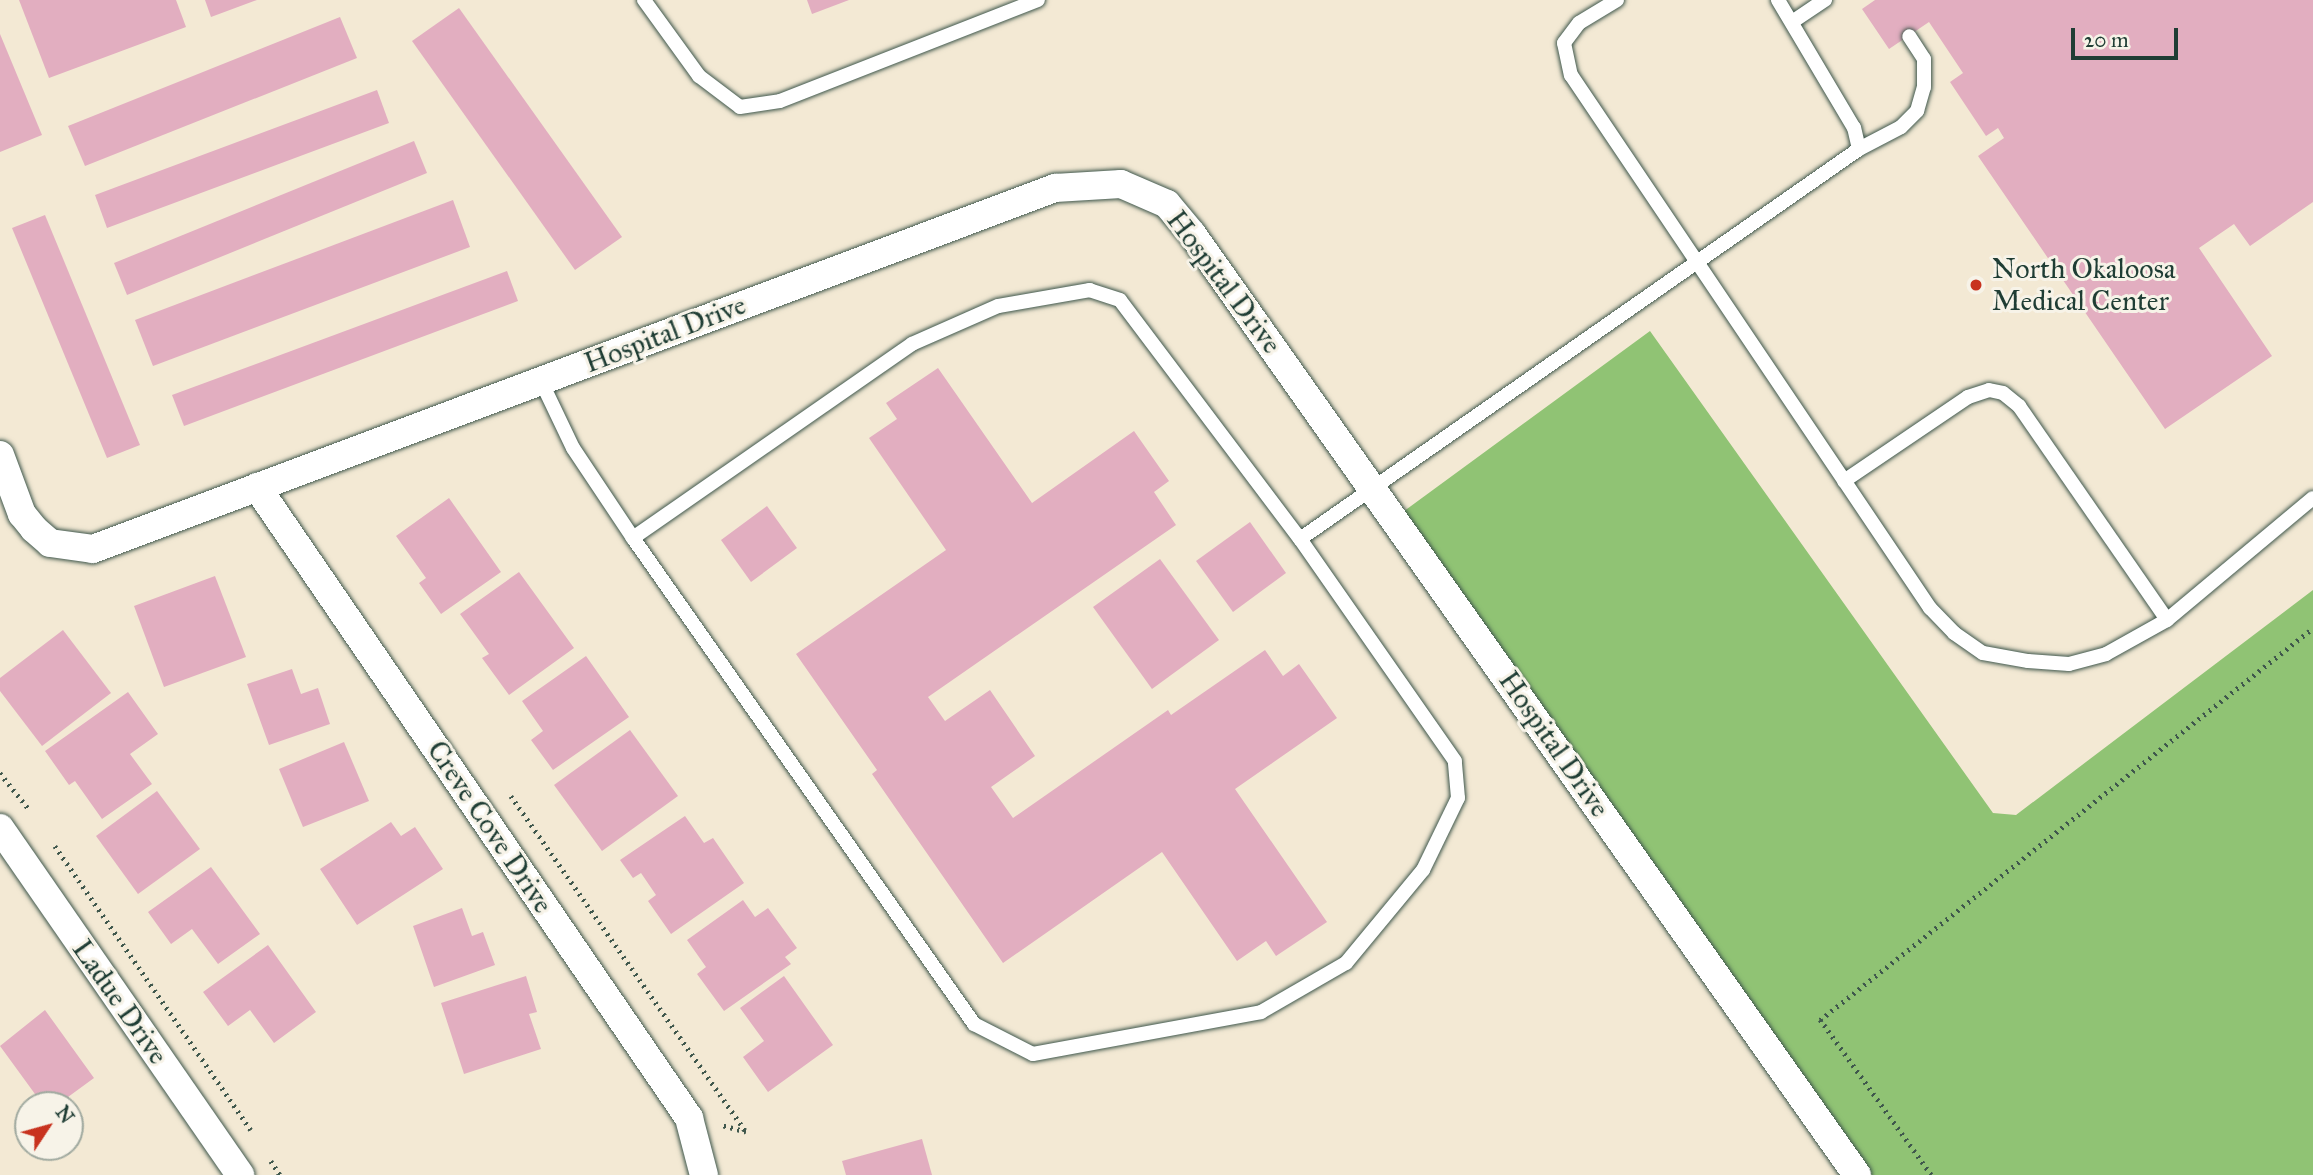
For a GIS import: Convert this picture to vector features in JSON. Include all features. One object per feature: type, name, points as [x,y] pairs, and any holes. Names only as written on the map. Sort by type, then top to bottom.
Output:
[{"type":"street","name":"Hospital Drive","points":[[0,455],[22,514],[34,529],[50,543],[93,549],[1055,188],[1121,184],[1167,204],[1192,234],[1374,487],[1857,1175]]},
{"type":"street","name":"Creve Cove Drive","points":[[257,487],[689,1118],[704,1175]]},
{"type":"street","name":"Ladue Drive","points":[[0,828],[240,1175]]},
{"type":"lane","points":[[644,0],[699,76],[740,107],[780,101],[1038,0]]},
{"type":"lane","points":[[1617,0],[1579,23],[1564,43],[1571,75],[1930,608],[1954,633],[1983,653],[2069,664],[2106,654],[2167,620],[2313,498]]},
{"type":"lane","points":[[1778,0],[1854,128],[1858,149]]},
{"type":"lane","points":[[1792,22],[1825,0]]},
{"type":"lane","points":[[1300,540],[1858,149],[1901,127],[1917,111],[1924,87],[1924,59],[1909,36]]},
{"type":"lane","points":[[541,381],[573,448],[633,537],[974,1024],[1033,1054],[1261,1012],[1346,963],[1423,870],[1458,798],[1455,761],[1300,540],[1120,300],[1090,290],[998,306],[912,344],[633,537]]},
{"type":"lane","points":[[1844,481],[1968,397],[1989,390],[2003,393],[2019,406],[2167,620]]},
{"type":"path","points":[[1931,1175],[1820,1020],[2313,628]]},
{"type":"path","points":[[0,773],[35,817]]},
{"type":"path","points":[[51,840],[259,1142]]},
{"type":"path","points":[[266,1153],[280,1175]]},
{"type":"green space","points":[[1650,331],[1993,813],[2016,815],[2313,590],[2313,1175],[1870,1175],[1396,517]]},
{"type":"building","points":[[19,0],[176,0],[186,27],[49,78]]},
{"type":"building","points":[[205,0],[257,0],[211,17]]},
{"type":"building","points":[[807,0],[849,0],[812,14]]},
{"type":"building","points":[[1875,0],[2313,0],[2313,202],[2250,246],[2234,224],[2199,248],[2272,356],[2165,429],[1978,156],[2004,138],[1998,128],[1986,136],[1950,82],[1963,73],[1929,22],[1889,49],[1862,9]]},
{"type":"building","points":[[459,8],[622,237],[575,270],[412,41]]},
{"type":"building","points":[[340,17],[357,58],[85,166],[68,126]]},
{"type":"building","points":[[0,34],[42,135],[0,152]]},
{"type":"building","points":[[377,90],[389,123],[107,228],[95,195]]},
{"type":"building","points":[[414,141],[427,173],[127,295],[114,263]]},
{"type":"building","points":[[453,200],[470,247],[153,366],[135,320]]},
{"type":"building","points":[[45,215],[140,445],[107,458],[12,228]]},
{"type":"building","points":[[507,271],[518,301],[184,426],[172,395]]},
{"type":"building","points":[[938,368],[1032,503],[1134,431],[1169,481],[1154,492],[1176,525],[928,697],[945,721],[990,690],[1035,756],[991,787],[1013,818],[1168,710],[1171,715],[1265,650],[1283,676],[1299,664],[1337,718],[1235,789],[1327,922],[1276,956],[1266,941],[1237,961],[1162,852],[1003,963],[872,774],[877,770],[796,654],[946,550],[869,438],[897,419],[886,403]]},
{"type":"building","points":[[449,498],[501,572],[441,614],[419,583],[426,578],[396,536]]},
{"type":"building","points":[[767,506],[797,548],[751,582],[721,540]]},
{"type":"building","points":[[1250,522],[1286,573],[1233,612],[1196,561]]},
{"type":"building","points":[[1160,559],[1219,640],[1152,689],[1093,607]]},
{"type":"building","points":[[519,572],[574,648],[509,695],[482,658],[489,654],[460,614]]},
{"type":"building","points":[[215,576],[246,657],[164,687],[134,606]]},
{"type":"building","points":[[63,630],[111,693],[42,746],[0,691],[0,678]]},
{"type":"building","points":[[586,656],[629,717],[553,770],[531,740],[543,731],[522,701]]},
{"type":"building","points":[[292,669],[301,694],[318,688],[330,724],[269,745],[247,684]]},
{"type":"building","points":[[128,692],[158,734],[130,754],[152,784],[102,819],[75,781],[69,785],[45,751]]},
{"type":"building","points":[[630,730],[678,796],[602,851],[554,785]]},
{"type":"building","points":[[344,742],[369,801],[303,827],[279,769]]},
{"type":"building","points":[[157,791],[200,849],[138,894],[96,836]]},
{"type":"building","points":[[685,816],[704,843],[713,838],[744,883],[671,934],[648,901],[656,895],[641,873],[633,878],[620,860]]},
{"type":"building","points":[[391,822],[401,836],[415,827],[443,869],[357,925],[320,869]]},
{"type":"building","points":[[211,867],[260,934],[218,964],[192,929],[171,944],[148,912]]},
{"type":"building","points":[[743,900],[755,917],[768,908],[797,948],[785,957],[791,964],[724,1011],[697,974],[706,967],[687,940]]},
{"type":"building","points":[[462,908],[472,936],[483,932],[495,965],[434,987],[413,926]]},
{"type":"building","points":[[268,945],[316,1012],[274,1043],[250,1010],[228,1026],[203,992]]},
{"type":"building","points":[[526,976],[537,1012],[529,1014],[541,1049],[464,1074],[441,1003]]},
{"type":"building","points":[[784,976],[833,1045],[768,1092],[743,1057],[764,1041],[740,1008]]},
{"type":"building","points":[[45,1010],[94,1078],[76,1091],[33,1091],[0,1046]]},
{"type":"building","points":[[922,1139],[932,1175],[846,1175],[842,1161]]},
{"type":"place","name":"North Okaloosa Medical Center","points":[[1976,285]]}]
